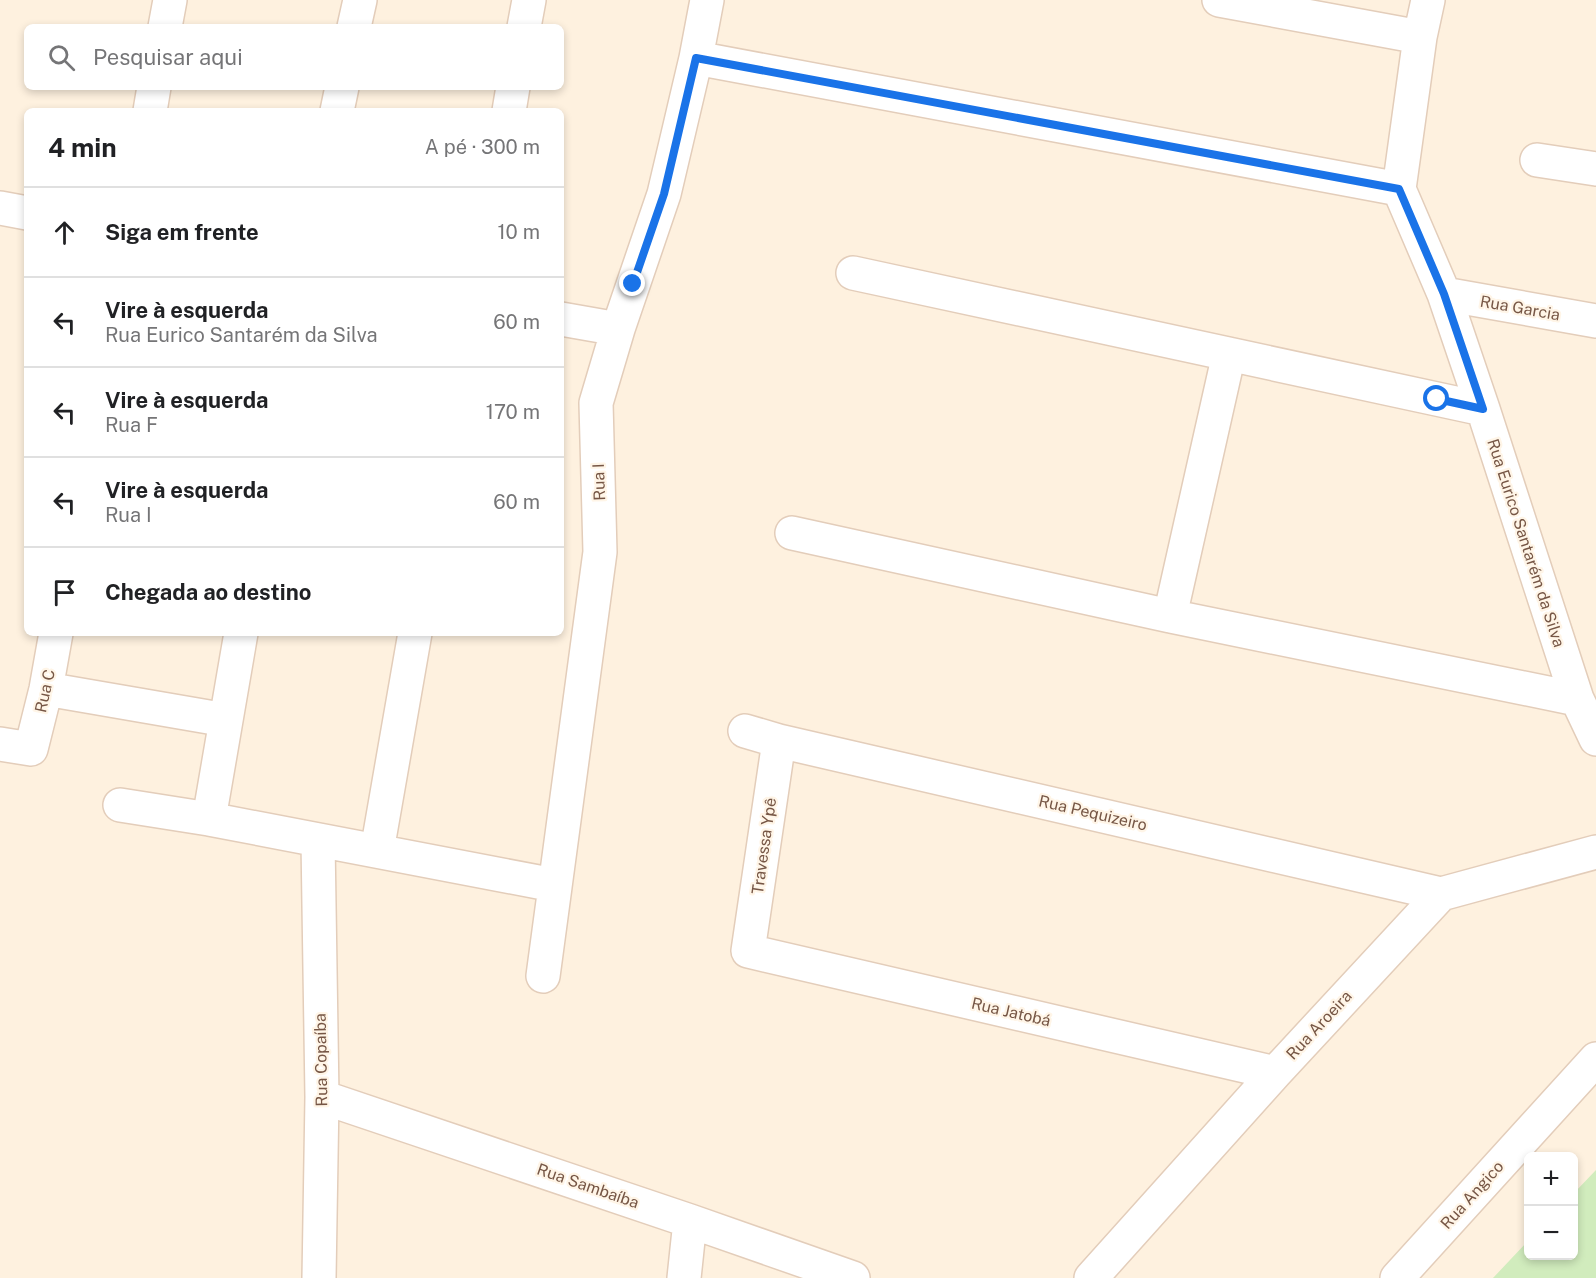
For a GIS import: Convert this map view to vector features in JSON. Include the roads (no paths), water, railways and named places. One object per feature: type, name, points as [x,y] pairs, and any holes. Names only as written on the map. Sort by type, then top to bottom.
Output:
[{"type":"street","points":[[166,24],[170,0]]},
{"type":"street","points":[[355,24],[360,0]]},
{"type":"street","points":[[525,24],[530,0]]},
{"type":"street","name":"Rua I","points":[[543,976],[600,552],[596,404],[618,329],[664,194],[696,58],[707,0]]},
{"type":"street","points":[[1219,0],[1420,37]]},
{"type":"street","points":[[696,58],[1399,189],[1420,37],[1428,0]]},
{"type":"street","points":[[150,108],[154,90]]},
{"type":"street","points":[[338,108],[341,90]]},
{"type":"street","points":[[509,108],[512,90]]},
{"type":"street","points":[[1537,160],[1596,169]]},
{"type":"street","name":"Rua Eurico Santarém da Silva","points":[[1399,189],[1444,294],[1577,699],[1596,739]]},
{"type":"street","points":[[0,208],[24,212]]},
{"type":"street","points":[[853,273],[1483,409]]},
{"type":"street","name":"Rua Garcia","points":[[1444,294],[1596,321]]},
{"type":"street","points":[[564,320],[618,329]]},
{"type":"street","points":[[1170,615],[1228,354]]},
{"type":"street","points":[[792,533],[1170,615],[1577,699]]},
{"type":"street","name":"Rua C","points":[[0,744],[32,749],[56,636]]},
{"type":"street","points":[[209,819],[240,636]]},
{"type":"street","points":[[377,851],[414,636]]},
{"type":"street","points":[[46,689],[226,720]]},
{"type":"street","name":"Rua Pequizeiro","points":[[745,731],[779,741],[1441,894]]},
{"type":"street","name":"Travessa Ypê","points":[[748,951],[779,741]]},
{"type":"street","points":[[120,805],[209,819],[554,885]]},
{"type":"street","name":"Rua Copaíba","points":[[318,841],[322,1097],[319,1278]]},
{"type":"street","points":[[1441,894],[1596,852]]},
{"type":"street","name":"Rua Aroeira","points":[[1091,1278],[1275,1073],[1441,894]]},
{"type":"street","name":"Rua Jatobá","points":[[748,951],[1275,1073]]},
{"type":"street","name":"Rua Angico","points":[[1397,1278],[1596,1059]]},
{"type":"street","name":"Rua Sambaíba","points":[[322,1097],[853,1278]]},
{"type":"street","points":[[684,1278],[690,1221]]}]
